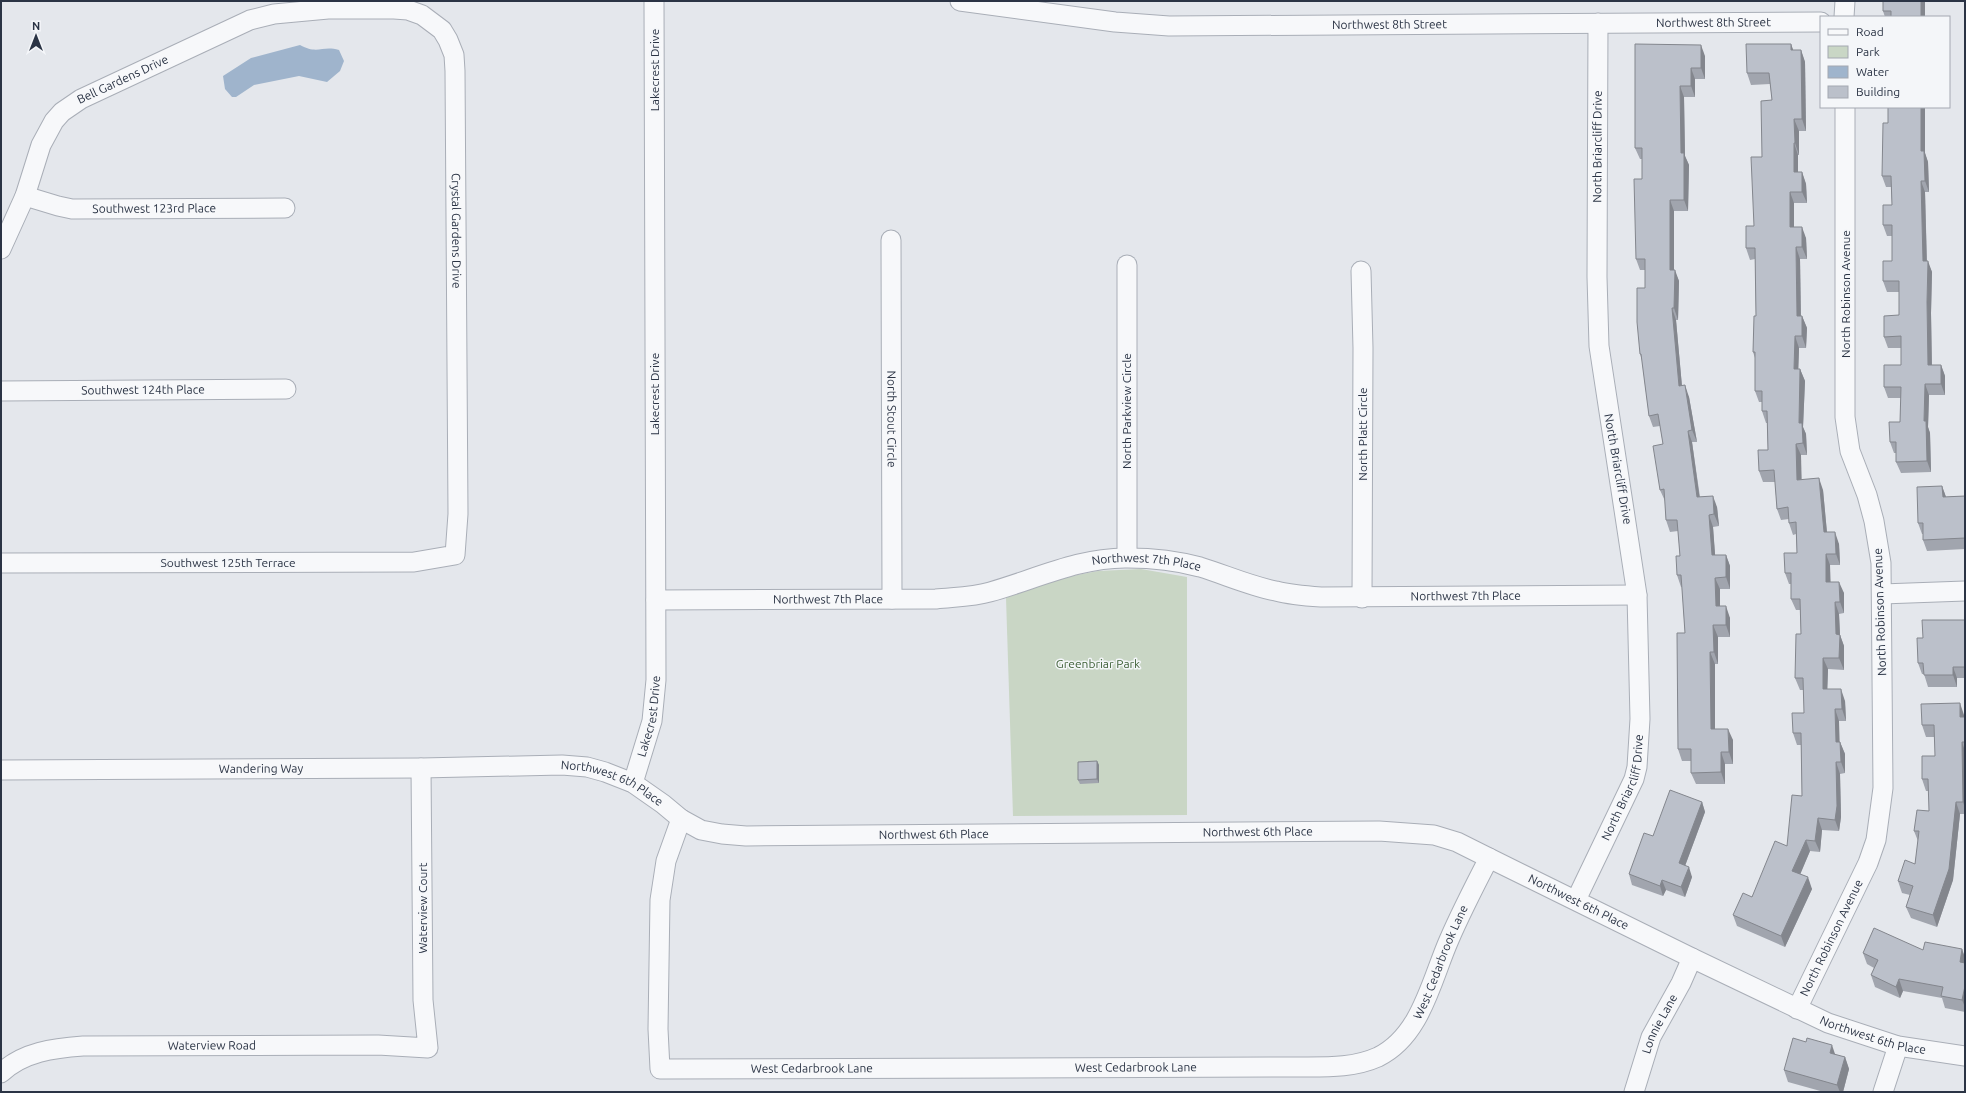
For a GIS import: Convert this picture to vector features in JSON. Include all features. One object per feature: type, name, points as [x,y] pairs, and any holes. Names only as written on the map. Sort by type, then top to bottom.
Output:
[{"type":"street","name":"Lakecrest Drive","points":[[633,783],[647,740],[655,701],[654,1]]},
{"type":"street","name":"Northwest 8th Street","points":[[960,1],[1114,22],[1169,26],[1820,22]]},
{"type":"street","points":[[1844,16],[1845,1]]},
{"type":"street","name":"Bell Gardens Drive","points":[[1,249],[25,196],[41,145],[54,121],[62,112],[81,99],[250,20],[274,14],[328,5]]},
{"type":"street","name":"Crystal Gardens Drive","points":[[328,5],[408,10],[422,15],[442,30],[454,55],[457,168],[458,498],[455,555]]},
{"type":"street","name":"North Briarcliff Drive","points":[[1576,900],[1626,798],[1638,767],[1640,719],[1637,595],[1599,346],[1597,277],[1598,23]]},
{"type":"street","name":"North Robinson Avenue","points":[[1797,1009],[1868,863],[1876,840],[1883,788],[1881,563],[1874,521],[1867,495],[1850,451],[1845,417],[1845,108]]},
{"type":"street","name":"Southwest 123rd Place","points":[[25,196],[72,209],[285,208]]},
{"type":"street","name":"North Stout Circle","points":[[891,240],[892,599]]},
{"type":"street","name":"North Parkview Circle","points":[[1127,265],[1127,558]]},
{"type":"street","name":"North Platt Circle","points":[[1361,271],[1363,348],[1362,598]]},
{"type":"street","name":"Southwest 124th Place","points":[[1,391],[286,389]]},
{"type":"street","name":"Southwest 125th Terrace","points":[[1,563],[414,562],[455,555]]},
{"type":"street","name":"Northwest 7th Place","points":[[656,600],[892,599],[967,596],[990,592],[1073,566],[1127,558],[1174,562],[1199,567],[1245,583],[1276,591],[1321,597],[1362,598],[1637,595]]},
{"type":"street","points":[[1882,594],[1965,591]]},
{"type":"street","name":"Northwest 6th Place","points":[[521,766],[562,765],[587,767],[605,772],[633,783],[681,819],[701,830],[746,836],[1411,832],[1434,835],[1457,842],[1797,1009],[1847,1030],[1898,1046],[1965,1056]]},
{"type":"street","name":"Wandering Way","points":[[1,770],[421,768],[521,766]]},
{"type":"street","name":"Waterview Court","points":[[421,768],[424,1000],[428,1048]]},
{"type":"street","name":"West Cedarbrook Lane","points":[[681,819],[666,861],[660,900],[658,1014],[660,1069],[1308,1067],[1357,1064],[1377,1057],[1389,1050],[1407,1033],[1422,1008],[1463,909],[1489,858]]},
{"type":"street","name":"Lonnie Lane","points":[[1634,1092],[1651,1037],[1692,958]]},
{"type":"street","name":"Waterview Road","points":[[1,1073],[19,1060],[38,1052],[83,1046],[378,1045],[428,1048]]},
{"type":"street","points":[[1883,1092],[1898,1046]]},
{"type":"green space","name":"Greenbriar Park","points":[[1141,569],[1187,577],[1187,815],[1013,816],[1006,598],[1051,580],[1098,571]]},
{"type":"water","points":[[300,45],[316,50],[339,50],[344,61],[340,71],[327,82],[299,76],[254,85],[236,97],[232,97],[225,89],[223,76],[251,58]]},
{"type":"building","points":[[1883,1],[1921,1],[1921,16],[1891,16],[1891,11],[1883,11]]},
{"type":"building","points":[[1635,44],[1701,45],[1701,68],[1691,68],[1691,86],[1680,86],[1681,153],[1684,153],[1684,200],[1670,200],[1670,270],[1675,270],[1674,308],[1672,308],[1679,386],[1685,385],[1692,430],[1688,431],[1697,497],[1713,496],[1714,514],[1709,515],[1712,555],[1726,555],[1726,577],[1715,578],[1716,606],[1726,606],[1726,625],[1713,625],[1714,652],[1710,652],[1711,729],[1728,729],[1729,752],[1721,752],[1721,772],[1691,773],[1691,749],[1678,749],[1677,633],[1685,633],[1681,575],[1677,575],[1676,556],[1680,556],[1677,520],[1666,520],[1664,489],[1660,490],[1653,446],[1663,444],[1658,414],[1649,416],[1637,322],[1637,288],[1645,288],[1645,259],[1636,259],[1634,179],[1642,179],[1642,148],[1635,148]]},
{"type":"building","points":[[1746,44],[1791,44],[1791,50],[1801,50],[1802,119],[1794,119],[1794,172],[1802,172],[1802,192],[1790,192],[1790,227],[1802,227],[1802,247],[1796,247],[1797,316],[1802,316],[1802,336],[1795,336],[1794,369],[1800,369],[1799,423],[1802,423],[1803,443],[1796,444],[1797,480],[1819,478],[1824,532],[1835,532],[1836,554],[1826,554],[1826,582],[1839,582],[1840,602],[1835,602],[1836,634],[1840,635],[1839,658],[1823,658],[1823,689],[1841,689],[1842,709],[1835,709],[1836,742],[1840,742],[1841,762],[1836,762],[1837,806],[1835,820],[1818,818],[1815,841],[1806,840],[1792,871],[1808,877],[1781,936],[1733,915],[1743,893],[1752,897],[1775,841],[1787,846],[1792,795],[1802,796],[1801,733],[1793,733],[1792,713],[1804,713],[1803,678],[1795,678],[1796,634],[1801,634],[1800,599],[1791,599],[1791,573],[1785,573],[1784,553],[1797,553],[1796,522],[1789,523],[1788,507],[1777,509],[1774,470],[1759,471],[1758,450],[1768,450],[1767,411],[1762,411],[1762,391],[1755,391],[1755,352],[1753,352],[1754,316],[1756,316],[1755,248],[1746,248],[1746,226],[1754,226],[1751,157],[1762,157],[1761,101],[1772,100],[1769,73],[1747,73]]},
{"type":"building","points":[[1888,108],[1921,108],[1921,151],[1924,151],[1925,181],[1921,181],[1923,261],[1928,261],[1928,365],[1941,365],[1941,384],[1925,384],[1924,421],[1926,421],[1927,461],[1896,462],[1896,442],[1890,442],[1889,422],[1900,422],[1901,387],[1884,387],[1884,365],[1901,365],[1901,336],[1884,337],[1884,316],[1899,315],[1899,281],[1883,281],[1883,261],[1892,261],[1892,225],[1883,225],[1883,205],[1892,205],[1891,176],[1882,176],[1883,123],[1888,123]]},
{"type":"building","points":[[1942,486],[1943,497],[1965,496],[1965,538],[1923,540],[1923,523],[1918,523],[1917,487]]},
{"type":"building","points":[[1922,620],[1965,620],[1965,667],[1953,667],[1953,675],[1924,675],[1923,663],[1918,663],[1917,638],[1923,638]]},
{"type":"building","points":[[1960,703],[1960,717],[1965,717],[1965,742],[1962,742],[1963,802],[1956,802],[1949,869],[1933,915],[1906,907],[1913,886],[1898,881],[1905,860],[1915,864],[1919,831],[1914,831],[1917,810],[1929,811],[1928,779],[1922,779],[1922,756],[1935,756],[1934,725],[1922,725],[1921,704]]},
{"type":"building","points":[[1097,761],[1097,779],[1078,780],[1078,762]]},
{"type":"building","points":[[1670,790],[1702,802],[1679,863],[1689,867],[1681,887],[1662,880],[1660,886],[1629,874],[1644,833],[1653,836]]},
{"type":"building","points":[[1874,928],[1923,950],[1925,942],[1962,949],[1960,962],[1965,963],[1965,986],[1962,1000],[1941,996],[1943,987],[1899,979],[1896,987],[1871,975],[1878,960],[1863,953]]},
{"type":"building","points":[[1793,1038],[1806,1042],[1807,1038],[1832,1045],[1830,1053],[1845,1057],[1837,1085],[1784,1070]]}]
